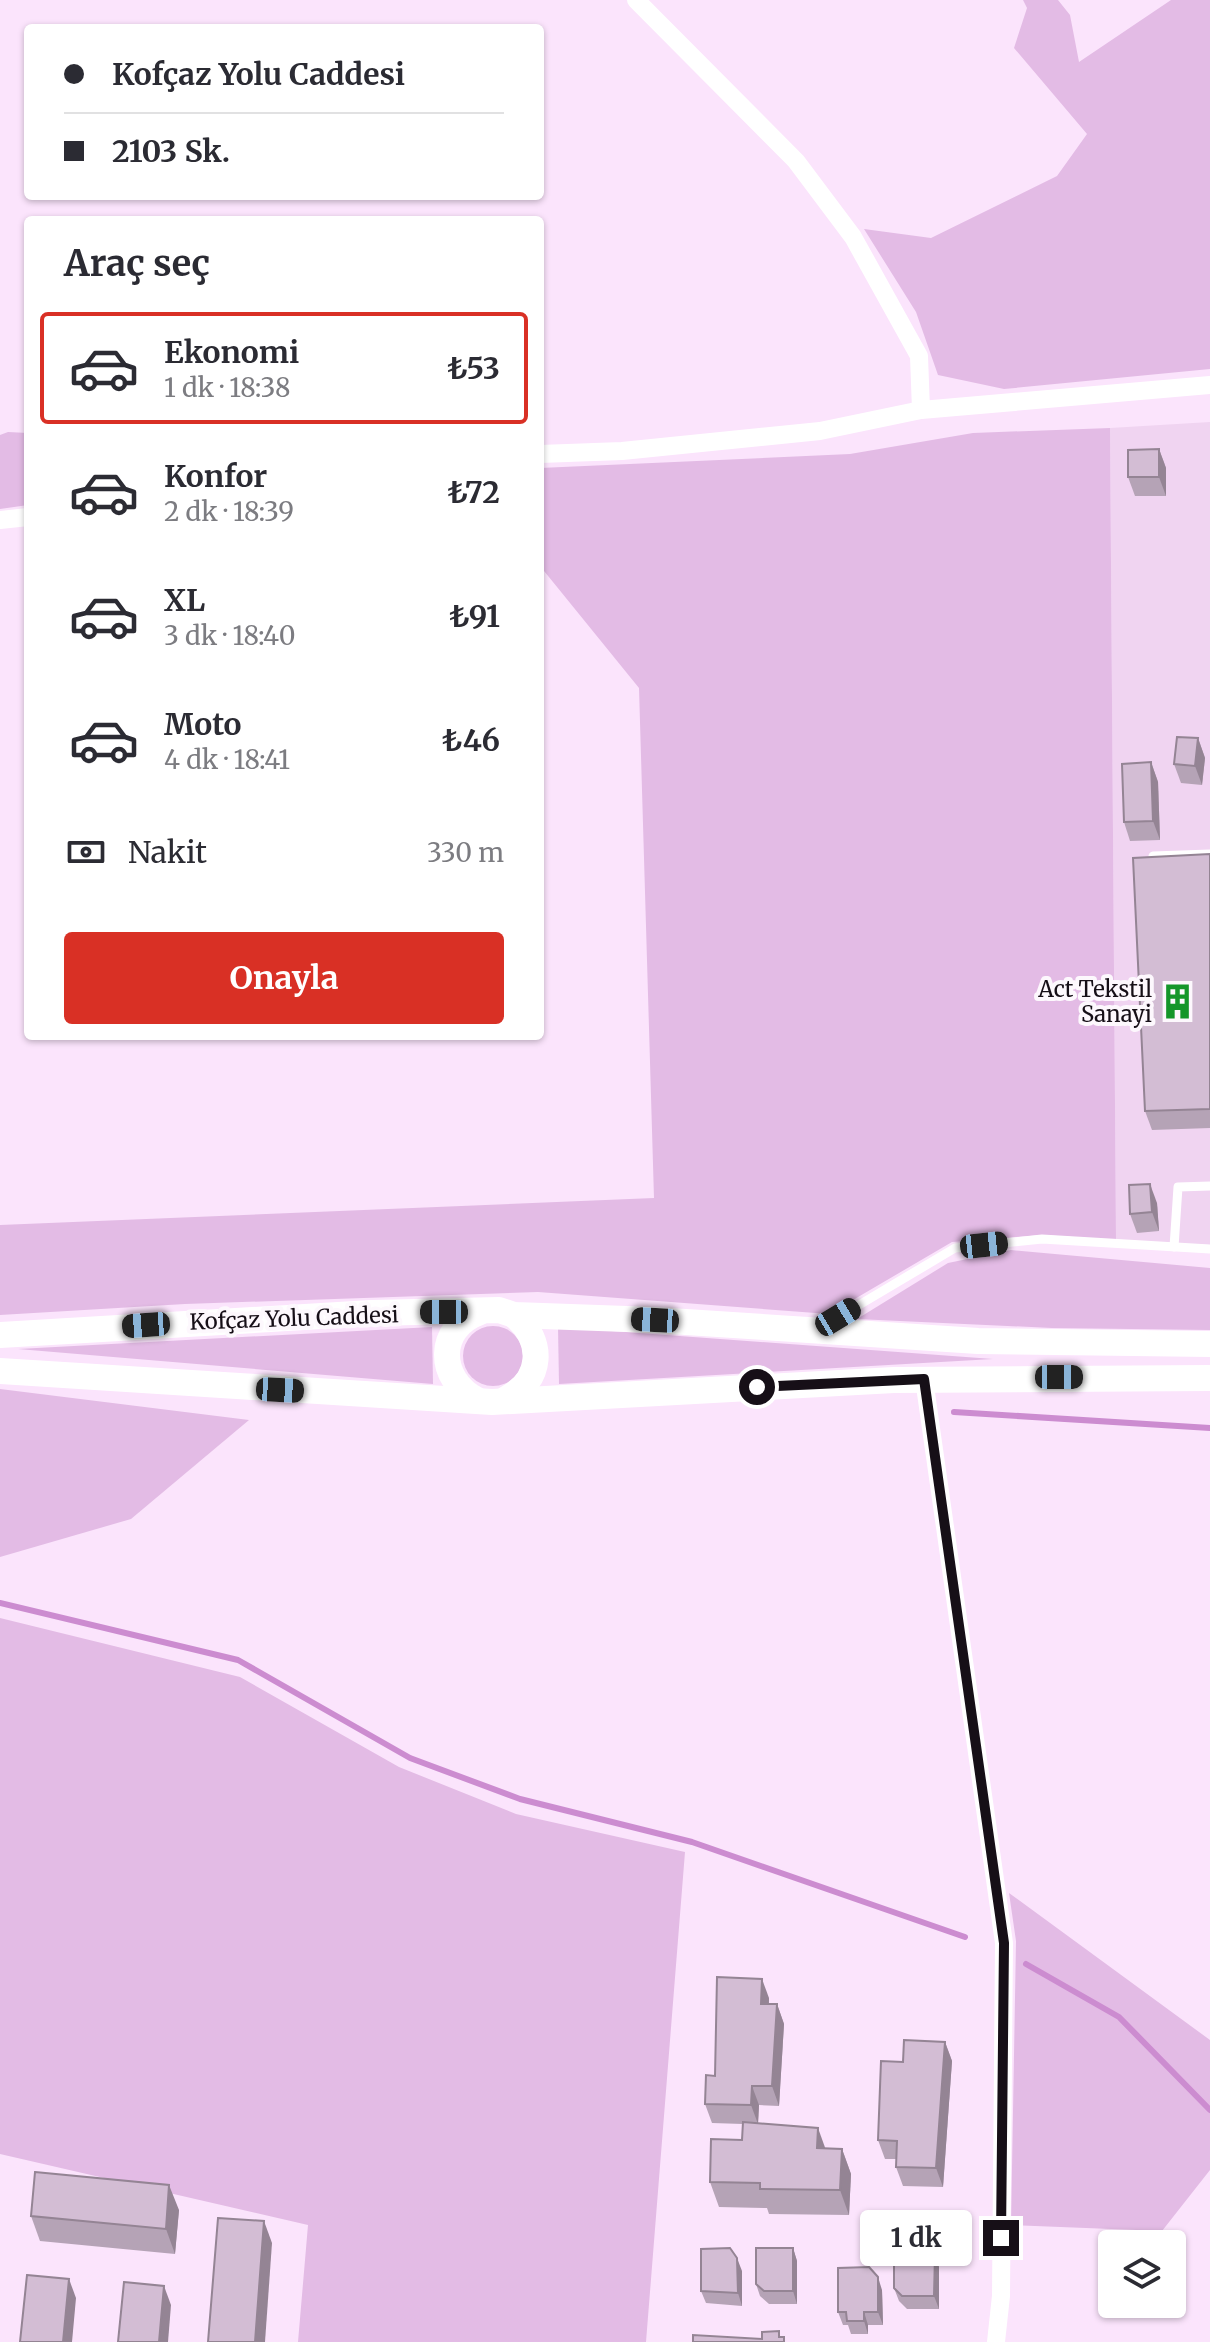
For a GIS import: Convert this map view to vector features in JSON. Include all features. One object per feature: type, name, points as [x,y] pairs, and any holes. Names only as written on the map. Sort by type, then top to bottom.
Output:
[{"type":"main road","name":"Kofçaz Yolu Caddesi","points":[[0,1335],[175,1323],[483,1310],[514,1315],[640,1319],[1034,1343],[1210,1344]]},
{"type":"main road","points":[[477,1400],[454,1383],[445,1355],[456,1326],[483,1310]]},
{"type":"main road","points":[[506,1399],[529,1382],[537,1355],[534,1339],[514,1315]]},
{"type":"main road","points":[[0,1371],[477,1400],[924,1379],[1210,1378]]},
{"type":"street","points":[[636,0],[796,161],[853,237],[919,356],[921,410]]},
{"type":"street","points":[[544,454],[622,451],[820,431],[921,410],[1210,385]]},
{"type":"street","points":[[0,520],[24,517]]},
{"type":"street","points":[[924,1379],[1004,1943],[1001,2296],[996,2342]]},
{"type":"lane","points":[[1153,856],[1210,854]]},
{"type":"lane","points":[[1174,1247],[1178,1187],[1210,1186]]},
{"type":"lane","points":[[814,1331],[955,1248],[1042,1239],[1210,1249]]},
{"type":"shaded area","points":[[1023,0],[1058,0],[1070,15],[1079,62],[1171,0],[1210,0],[1210,369],[1004,389],[938,375],[916,312],[864,229],[931,238],[1057,176],[1087,134],[1014,48],[1027,8]]},
{"type":"shaded area","points":[[1210,422],[1210,1245],[1116,1240],[1110,428]]},
{"type":"shaded area","points":[[1110,428],[1116,1240],[1043,1235],[952,1242],[829,1314],[538,1292],[185,1304],[0,1315],[0,1225],[654,1198],[639,688],[544,571],[544,468],[850,454],[973,433]]},
{"type":"shaded area","points":[[24,433],[24,506],[0,509],[0,435]]},
{"type":"shaded area","points":[[1011,1250],[1210,1268],[1210,1330],[1052,1328],[857,1319],[948,1263]]},
{"type":"shaded area","points":[[493,1326],[505,1328],[514,1335],[521,1344],[521,1368],[514,1377],[505,1384],[493,1386],[481,1384],[472,1377],[465,1368],[463,1356],[465,1344],[472,1335],[481,1328]]},
{"type":"shaded area","points":[[432,1327],[433,1384],[18,1349]]},
{"type":"shaded area","points":[[558,1327],[993,1359],[559,1384]]},
{"type":"shaded area","points":[[0,1389],[249,1420],[131,1519],[0,1557]]},
{"type":"shaded area","points":[[0,1618],[240,1677],[399,1767],[516,1814],[685,1852],[646,2342],[298,2342],[308,2225],[0,2154]]},
{"type":"shaded area","points":[[1009,1893],[1210,2040],[1210,2170],[1163,2230],[1011,2225],[1016,1941]]},
{"type":"building","points":[[1159,449],[1159,477],[1128,477],[1128,450]]},
{"type":"building","points":[[1177,737],[1198,738],[1195,766],[1174,764]]},
{"type":"building","points":[[1151,762],[1153,821],[1124,822],[1122,764]]},
{"type":"building","name":"Act Tekstil Sanayi","points":[[1210,854],[1210,1109],[1145,1111],[1133,858]]},
{"type":"building","points":[[1150,1184],[1152,1212],[1130,1214],[1129,1185]]},
{"type":"building","points":[[717,1977],[762,1979],[761,2004],[777,2004],[772,2086],[752,2086],[751,2105],[705,2104],[706,2075],[715,2076]]},
{"type":"building","points":[[904,2040],[945,2042],[936,2168],[896,2167],[897,2141],[878,2140],[881,2061],[903,2062]]},
{"type":"building","points":[[743,2122],[818,2128],[817,2148],[842,2149],[840,2190],[760,2189],[760,2183],[710,2182],[711,2139],[742,2140]]},
{"type":"building","points":[[35,2172],[169,2185],[166,2229],[31,2216]]},
{"type":"building","points":[[218,2218],[264,2221],[255,2342],[208,2342]]},
{"type":"building","points":[[730,2248],[737,2258],[738,2293],[701,2291],[701,2249]]},
{"type":"building","points":[[756,2248],[793,2248],[793,2291],[764,2291],[756,2284]]},
{"type":"building","points":[[910,2248],[927,2248],[927,2254],[935,2254],[934,2296],[902,2296],[894,2288],[894,2254],[910,2254]]},
{"type":"building","points":[[869,2267],[878,2277],[878,2312],[864,2312],[864,2321],[847,2321],[846,2312],[838,2312],[838,2268]]},
{"type":"building","points":[[27,2275],[69,2279],[63,2342],[20,2342]]},
{"type":"building","points":[[124,2282],[164,2286],[159,2342],[118,2342]]},
{"type":"building","points":[[779,2331],[779,2337],[784,2337],[784,2342],[693,2342],[693,2335],[762,2339],[762,2332]]},
{"type":"waterway","points":[[954,1412],[1210,1428]]},
{"type":"waterway","points":[[0,1603],[238,1660],[410,1758],[520,1799],[692,1842],[965,1937]]},
{"type":"waterway","points":[[1026,1964],[1119,2017],[1210,2110]]},
{"type":"place","name":"Act Tekstil Sanayi","points":[[1178,1002]]},
{"type":"route","points":[[757,1387],[924,1379],[1004,1943],[1001,2238]]}]
